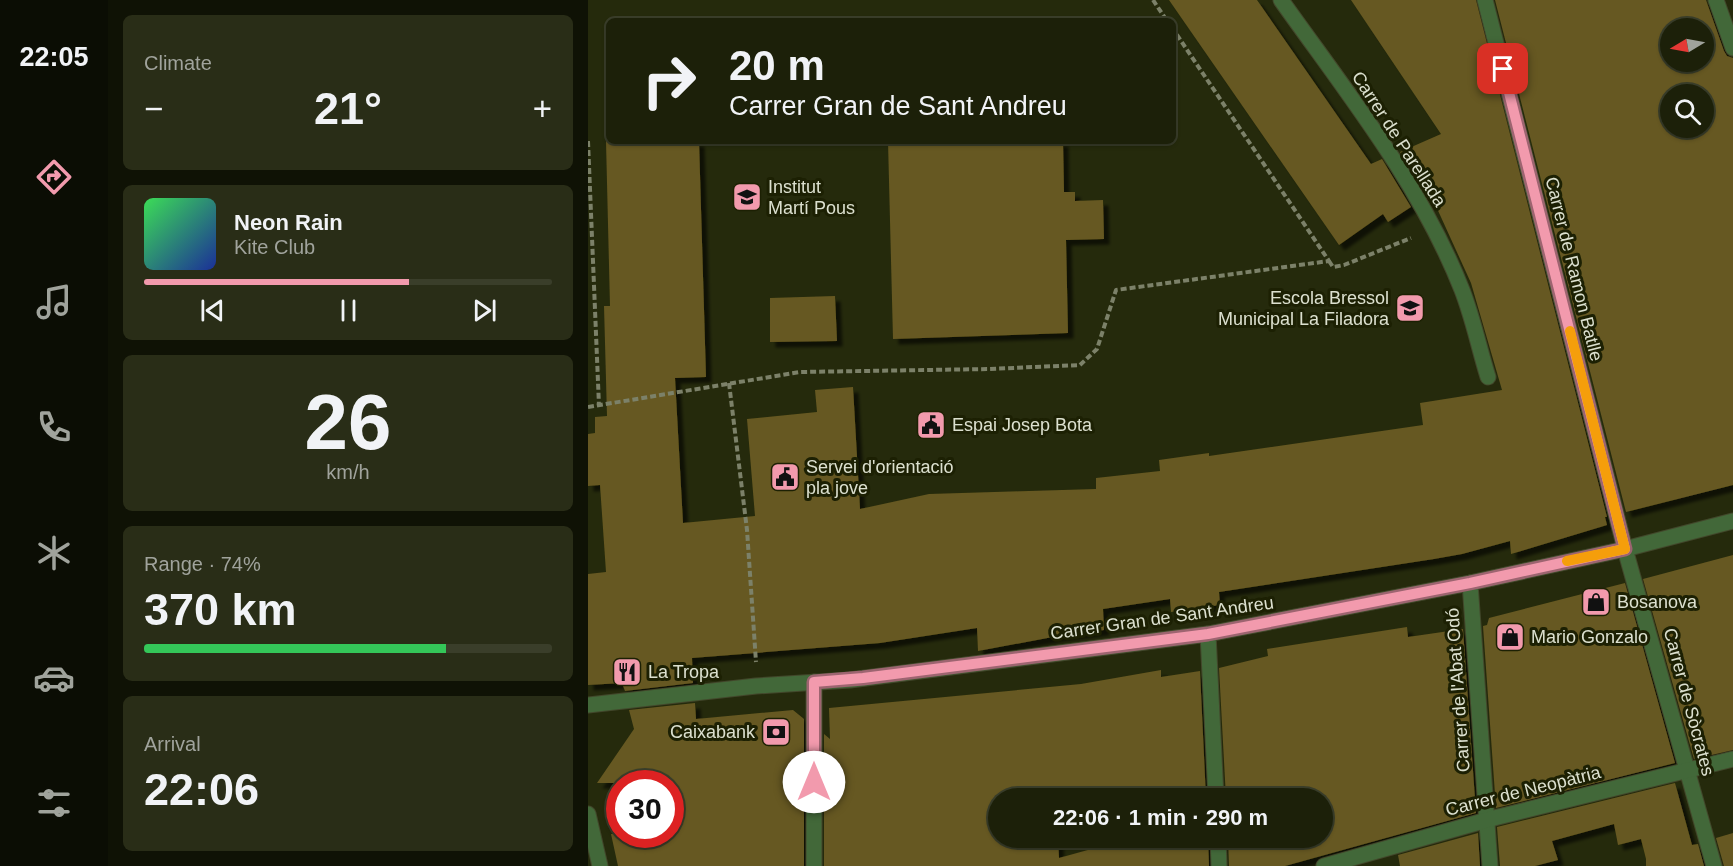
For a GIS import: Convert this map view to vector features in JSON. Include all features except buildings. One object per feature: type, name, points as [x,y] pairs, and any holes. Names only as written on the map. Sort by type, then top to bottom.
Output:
[{"type":"street","name":"Carrer de Parellada","points":[[1281,0],[1410,185],[1434,229],[1462,290],[1488,377]]},
{"type":"street","name":"Carrer de Ramon Batlle","points":[[1485,0],[1625,549]]},
{"type":"street","points":[[1716,0],[1733,48]]},
{"type":"street","name":"Carrer Gran de Sant Andreu","points":[[588,705],[756,686],[850,680],[1208,634],[1470,583],[1625,549],[1733,521]]},
{"type":"street","name":"Carrer de Sòcrates","points":[[1625,549],[1714,866]]},
{"type":"street","name":"Carrer de l'Abat Odó","points":[[1470,583],[1490,866]]},
{"type":"street","points":[[1208,634],[1216,788]]},
{"type":"street","points":[[814,682],[814,866]]},
{"type":"street","name":"Carrer de Neopàtria","points":[[1324,866],[1486,820],[1733,759]]},
{"type":"street","points":[[588,814],[600,866]]},
{"type":"street","points":[[1219,848],[1220,866]]},
{"type":"path","points":[[1153,0],[1165,18]]},
{"type":"path","points":[[1176,33],[1333,267],[1344,265],[1434,229]]},
{"type":"path","points":[[588,141],[599,406]]},
{"type":"path","points":[[588,407],[800,372],[1080,365],[1097,349],[1116,290],[1329,261]]},
{"type":"path","points":[[729,383],[747,530],[757,671]]},
{"type":"slow traffic","points":[[1567,561],[1625,549],[1570,331]]},
{"type":"place","name":"Institut Martí Pous","points":[[747,197]]},
{"type":"place","name":"Escola Bressol Municipal La Filadora","points":[[1410,308]]},
{"type":"place","name":"Espai Josep Bota","points":[[931,425]]},
{"type":"place","name":"Servei d'orientació pla jove","points":[[785,477]]},
{"type":"place","name":"Bosanova","points":[[1596,602]]},
{"type":"place","name":"Mario Gonzalo","points":[[1510,637]]},
{"type":"place","name":"La Tropa","points":[[627,672]]},
{"type":"place","name":"Caixabank","points":[[776,732]]},
{"type":"route","points":[[814,782],[814,682],[850,680],[1208,634],[1470,583],[1625,549],[1503,69]]}]
